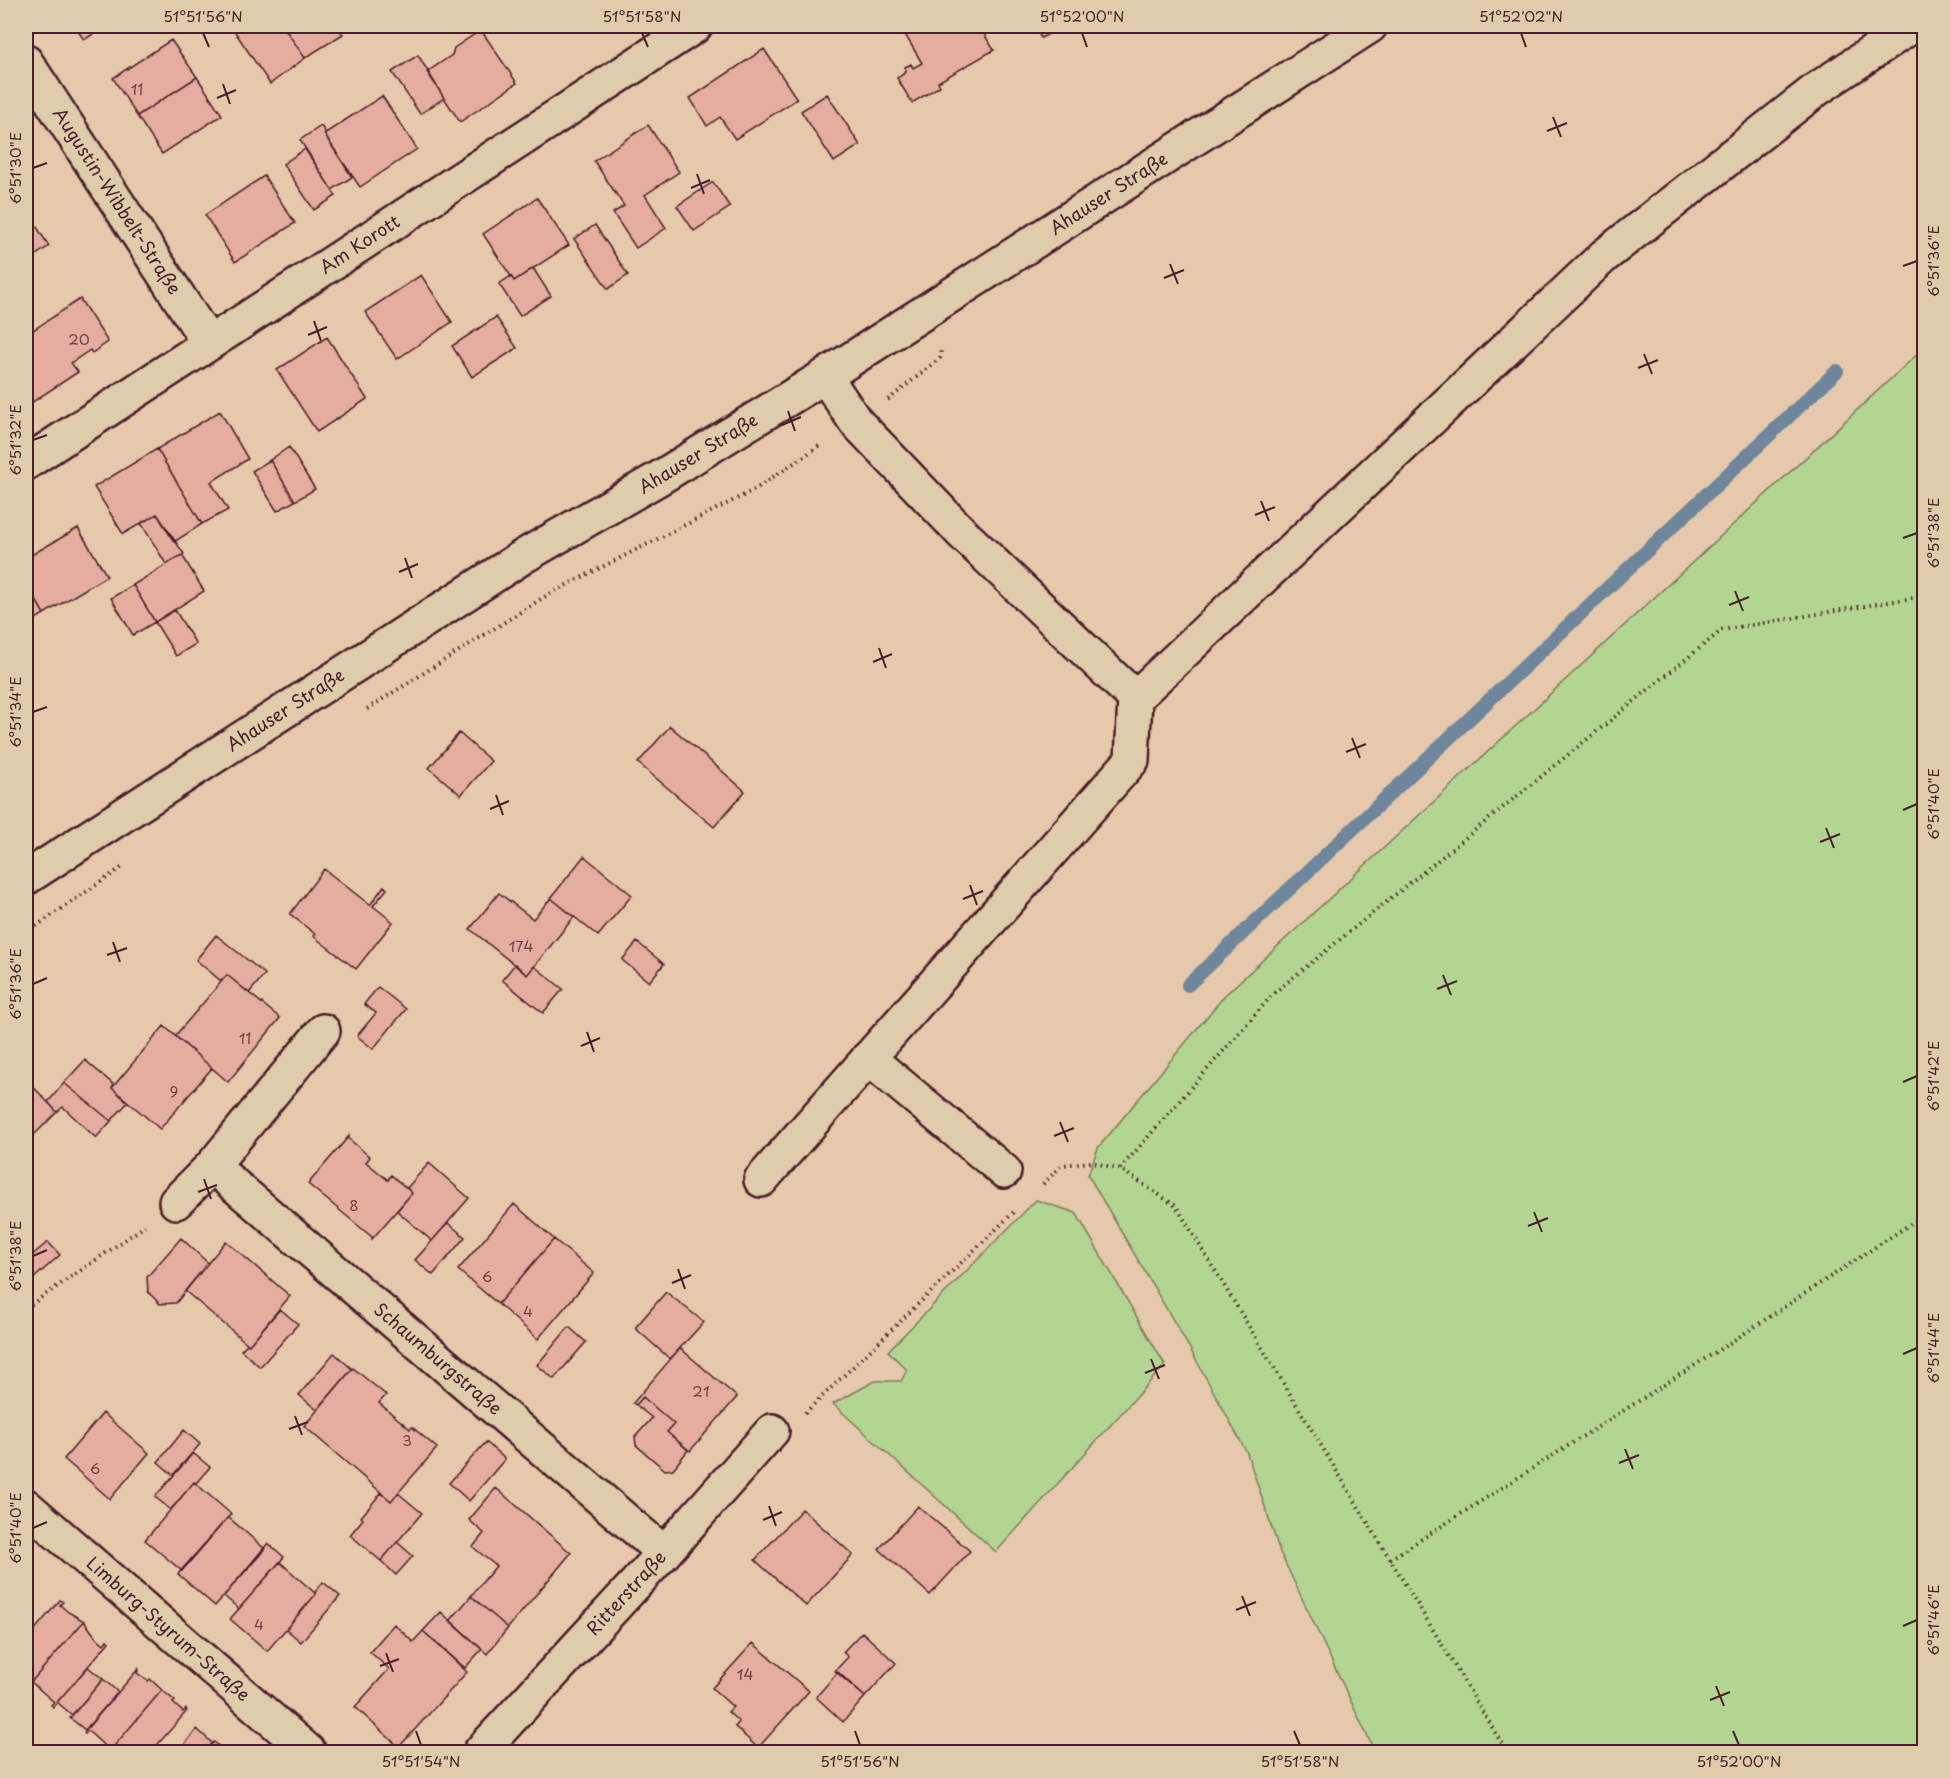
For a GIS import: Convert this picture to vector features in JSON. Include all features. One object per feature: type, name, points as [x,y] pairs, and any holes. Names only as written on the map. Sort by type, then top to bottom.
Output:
[{"type":"street","name":"Am Korott","points":[[26,463],[695,26]]},
{"type":"street","name":"Ahauser Straße","points":[[26,878],[524,556],[661,477],[825,376],[1370,26]]},
{"type":"street","points":[[761,1180],[1132,760],[1136,698],[1604,256],[1817,89],[1912,26]]},
{"type":"street","name":"Augustin-Wibbelt-Straße","points":[[26,62],[208,342]]},
{"type":"street","points":[[825,376],[855,421],[963,534],[1136,698]]},
{"type":"street","points":[[176,1202],[212,1166],[323,1031]]},
{"type":"street","points":[[868,1058],[1004,1172]]},
{"type":"street","name":"Schaumburgstraße","points":[[212,1166],[664,1553]]},
{"type":"street","name":"Ritterstraße","points":[[480,1752],[664,1553],[772,1431]]},
{"type":"street","name":"Limburg-Styrum-Straße","points":[[26,1506],[309,1752]]},
{"type":"path","points":[[364,711],[549,594],[754,490],[888,399],[940,358],[945,299]]},
{"type":"path","points":[[1120,1169],[1274,993],[1722,630],[1924,597]]},
{"type":"path","points":[[26,933],[124,866]]},
{"type":"path","points":[[1040,1186],[1062,1165],[1091,1162],[1120,1169],[1176,1206],[1507,1752]]},
{"type":"path","points":[[26,1308],[161,1216],[176,1202]]},
{"type":"path","points":[[772,1431],[803,1414],[1016,1209]]},
{"type":"path","points":[[1390,1559],[1722,1348],[1924,1215]]},
{"type":"green space","points":[[1924,348],[1924,1752],[1375,1752],[1280,1552],[1247,1453],[1189,1347],[1088,1175],[1098,1148],[1225,995]]},
{"type":"green space","points":[[1036,1200],[1076,1213],[1165,1365],[996,1552],[833,1404],[875,1381],[901,1381],[907,1370],[888,1351]]},
{"type":"building","points":[[75,26],[106,26],[84,40]]},
{"type":"building","points":[[231,26],[283,26],[305,58],[270,84]]},
{"type":"building","points":[[283,26],[336,26],[343,34],[305,58]]},
{"type":"building","points":[[900,26],[979,26],[994,50],[938,82],[940,86],[912,103],[897,78],[905,73],[905,67],[911,64],[913,68],[922,63]]},
{"type":"building","points":[[1034,26],[1064,26],[1041,38]]},
{"type":"building","points":[[481,30],[517,83],[460,122],[427,72],[452,55],[454,48]]},
{"type":"building","points":[[171,40],[197,77],[137,116],[113,78]]},
{"type":"building","points":[[764,49],[797,99],[735,139],[720,117],[707,126],[690,98]]},
{"type":"building","points":[[418,55],[444,98],[420,114],[392,72]]},
{"type":"building","points":[[197,77],[222,115],[162,154],[137,116]]},
{"type":"building","points":[[827,94],[860,145],[834,162],[801,111]]},
{"type":"building","points":[[382,96],[417,149],[360,187],[324,134]]},
{"type":"building","points":[[648,125],[679,172],[645,195],[666,228],[636,248],[613,213],[624,206],[594,161]]},
{"type":"building","points":[[321,126],[352,177],[332,190],[300,140]]},
{"type":"building","points":[[305,149],[336,196],[314,210],[283,164]]},
{"type":"building","points":[[264,176],[295,223],[235,262],[205,215]]},
{"type":"building","points":[[713,182],[730,207],[694,231],[677,206]]},
{"type":"building","points":[[537,198],[569,245],[514,281],[483,234]]},
{"type":"building","points":[[26,210],[49,246],[26,262]]},
{"type":"building","points":[[595,225],[628,275],[608,289],[574,239]]},
{"type":"building","points":[[533,268],[551,296],[520,316],[499,284],[511,276],[514,281]]},
{"type":"building","points":[[421,275],[452,322],[397,359],[365,312]]},
{"type":"building","points":[[80,299],[108,342],[92,353],[90,350],[71,363],[78,372],[31,403],[26,395],[26,335]]},
{"type":"building","points":[[496,317],[517,348],[472,377],[452,346]]},
{"type":"building","points":[[327,337],[367,399],[317,432],[277,370]]},
{"type":"building","points":[[220,411],[248,459],[211,482],[228,510],[202,524],[157,449]]},
{"type":"building","points":[[289,447],[315,489],[295,501],[270,460]]},
{"type":"building","points":[[157,449],[202,524],[174,542],[157,514],[123,534],[94,487]]},
{"type":"building","points":[[270,460],[295,501],[277,511],[252,471]]},
{"type":"building","points":[[157,514],[184,554],[166,564],[141,523]]},
{"type":"building","points":[[78,528],[107,576],[44,614],[26,583],[26,558]]},
{"type":"building","points":[[182,555],[204,591],[155,622],[133,585]]},
{"type":"building","points":[[26,583],[44,614],[26,625]]},
{"type":"building","points":[[133,585],[155,622],[133,635],[111,598]]},
{"type":"building","points":[[175,610],[196,644],[176,656],[155,622]]},
{"type":"building","points":[[670,726],[745,791],[714,827],[638,763]]},
{"type":"building","points":[[459,733],[491,761],[461,795],[429,768]]},
{"type":"building","points":[[584,856],[632,895],[598,936],[551,898]]},
{"type":"building","points":[[324,869],[370,905],[384,886],[387,889],[373,906],[393,922],[356,969],[313,936],[315,934],[290,914]]},
{"type":"building","points":[[499,893],[533,919],[551,898],[574,917],[527,975],[470,929]]},
{"type":"building","points":[[216,935],[265,974],[249,993],[227,975],[221,981],[196,960]]},
{"type":"building","points":[[637,942],[664,964],[649,982],[622,960]]},
{"type":"building","points":[[515,964],[527,975],[534,966],[563,989],[543,1013],[502,980]]},
{"type":"building","points":[[227,975],[280,1018],[228,1082],[175,1036]]},
{"type":"building","points":[[378,987],[406,1009],[373,1049],[357,1036],[376,1013],[364,1004]]},
{"type":"building","points":[[164,1026],[212,1068],[160,1129],[112,1088]]},
{"type":"building","points":[[85,1060],[114,1085],[112,1088],[128,1102],[111,1121],[64,1083]]},
{"type":"building","points":[[26,1079],[57,1112],[26,1143]]},
{"type":"building","points":[[64,1083],[111,1121],[96,1138],[63,1107],[57,1112],[48,1102]]},
{"type":"building","points":[[349,1136],[349,1139],[370,1157],[366,1162],[388,1180],[391,1175],[412,1193],[372,1239],[308,1184]]},
{"type":"building","points":[[429,1163],[469,1198],[432,1241],[397,1211],[412,1193],[407,1188]]},
{"type":"building","points":[[514,1204],[554,1239],[498,1304],[458,1270]]},
{"type":"building","points":[[448,1223],[465,1237],[433,1275],[415,1260]]},
{"type":"building","points":[[181,1238],[208,1263],[176,1303],[160,1304],[148,1292],[147,1277]]},
{"type":"building","points":[[554,1239],[594,1273],[538,1339],[498,1304]]},
{"type":"building","points":[[226,1241],[290,1296],[249,1345],[185,1291]]},
{"type":"building","points":[[48,1242],[60,1255],[33,1279],[26,1271],[26,1260]]},
{"type":"building","points":[[666,1292],[704,1322],[670,1359],[635,1328]]},
{"type":"building","points":[[280,1309],[298,1324],[260,1367],[241,1350],[247,1344],[249,1345]]},
{"type":"building","points":[[569,1327],[586,1342],[554,1379],[537,1365]]},
{"type":"building","points":[[680,1348],[737,1397],[690,1451],[667,1432],[674,1424],[643,1397],[636,1405],[633,1403]]},
{"type":"building","points":[[334,1353],[352,1369],[317,1410],[299,1395]]},
{"type":"building","points":[[353,1368],[386,1395],[379,1403],[437,1448],[391,1501],[304,1426]]},
{"type":"building","points":[[643,1397],[674,1424],[667,1432],[688,1450],[673,1469],[665,1470],[636,1445],[635,1437],[652,1418],[636,1405]]},
{"type":"building","points":[[103,1413],[149,1453],[110,1499],[64,1459]]},
{"type":"building","points":[[184,1430],[200,1444],[173,1475],[158,1462]]},
{"type":"building","points":[[486,1442],[505,1459],[469,1501],[449,1483]]},
{"type":"building","points":[[193,1453],[210,1467],[171,1510],[155,1497]]},
{"type":"building","points":[[194,1482],[231,1514],[182,1571],[145,1540]]},
{"type":"building","points":[[496,1488],[571,1553],[508,1628],[471,1596],[496,1566],[473,1547],[484,1533],[469,1520]]},
{"type":"building","points":[[381,1493],[391,1501],[398,1493],[422,1513],[381,1561],[350,1535],[363,1519],[361,1517]]},
{"type":"building","points":[[918,1506],[970,1551],[930,1595],[879,1549]]},
{"type":"building","points":[[802,1509],[853,1555],[806,1606],[755,1560]]},
{"type":"building","points":[[228,1517],[265,1549],[215,1606],[178,1574]]},
{"type":"building","points":[[397,1542],[413,1556],[396,1575],[381,1561]]},
{"type":"building","points":[[268,1543],[284,1557],[239,1609],[224,1596]]},
{"type":"building","points":[[280,1562],[316,1594],[267,1651],[230,1619]]},
{"type":"building","points":[[323,1582],[340,1596],[301,1642],[286,1629],[316,1594],[315,1592]]},
{"type":"building","points":[[471,1596],[508,1628],[487,1654],[450,1621]]},
{"type":"building","points":[[60,1600],[63,1602],[60,1605],[68,1612],[84,1621],[31,1682],[26,1678],[26,1640]]},
{"type":"building","points":[[441,1612],[482,1649],[465,1668],[423,1631]]},
{"type":"building","points":[[84,1621],[104,1644],[107,1640],[109,1642],[53,1707],[51,1705],[54,1702],[31,1682]]},
{"type":"building","points":[[394,1624],[413,1642],[423,1631],[467,1672],[399,1747],[355,1707],[389,1669],[370,1652]]},
{"type":"building","points":[[862,1632],[896,1663],[865,1697],[835,1671],[848,1657],[843,1652]]},
{"type":"building","points":[[753,1643],[809,1691],[758,1748],[735,1727],[739,1722],[728,1712],[733,1707],[712,1688]]},
{"type":"building","points":[[88,1667],[103,1679],[72,1715],[57,1702]]},
{"type":"building","points":[[139,1668],[137,1673],[148,1681],[150,1679],[162,1690],[110,1751],[88,1731],[85,1734],[84,1732]]},
{"type":"building","points":[[838,1672],[865,1697],[843,1722],[816,1697]]},
{"type":"building","points":[[103,1679],[118,1692],[85,1730],[70,1718]]},
{"type":"building","points":[[162,1690],[175,1701],[173,1703],[183,1712],[186,1709],[187,1711],[151,1752],[110,1751]]},
{"type":"building","points":[[197,1729],[212,1743],[204,1752],[178,1752]]},
{"type":"building","points":[[214,1742],[226,1752],[204,1752]]},
{"type":"waterway","points":[[1188,985],[1837,371]]}]
